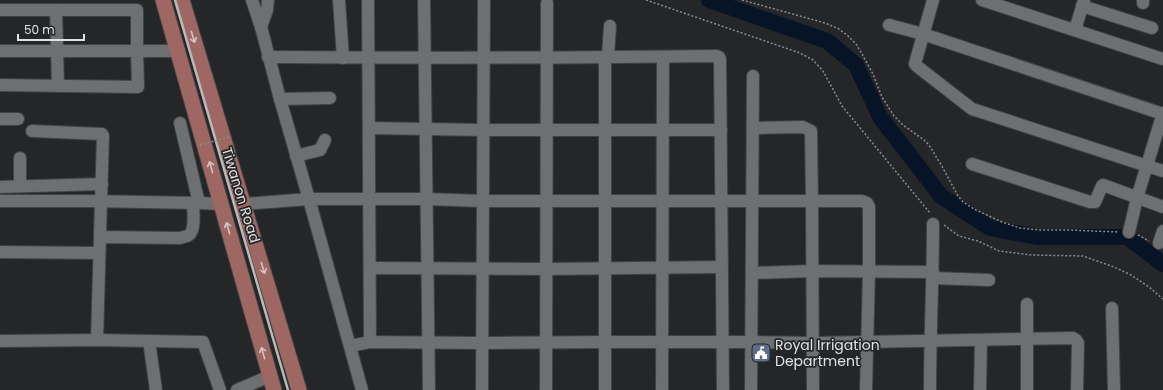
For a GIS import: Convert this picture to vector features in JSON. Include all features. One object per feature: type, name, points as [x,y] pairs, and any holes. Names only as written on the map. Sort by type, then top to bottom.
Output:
[{"type":"main road","name":"Tiwanon Road","points":[[164,0],[272,383]]},
{"type":"main road","name":"Tiwanon Road","points":[[182,0],[299,390]]},
{"type":"main road","points":[[221,204],[244,204]]},
{"type":"street","points":[[252,0],[261,27],[268,57],[362,390]]},
{"type":"street","points":[[261,27],[267,10],[268,0]]},
{"type":"street","points":[[338,0],[343,58]]},
{"type":"street","points":[[368,0],[370,342]]},
{"type":"street","points":[[424,0],[429,390]]},
{"type":"street","points":[[482,390],[484,0]]},
{"type":"street","points":[[933,0],[915,64],[972,109],[1163,171]]},
{"type":"street","points":[[982,0],[1163,59]]},
{"type":"street","points":[[546,390],[547,3]]},
{"type":"street","points":[[1075,30],[1083,3],[1152,28]]},
{"type":"street","points":[[52,7],[57,51],[58,86]]},
{"type":"street","points":[[0,10],[52,7],[137,10],[138,87],[0,85]]},
{"type":"street","points":[[889,25],[923,34],[1163,114],[1137,198],[1129,232]]},
{"type":"street","points":[[605,390],[606,56],[610,26]]},
{"type":"street","points":[[0,51],[179,51]]},
{"type":"street","points":[[268,57],[719,57],[723,390]]},
{"type":"street","points":[[662,390],[663,57]]},
{"type":"street","points":[[751,390],[752,76]]},
{"type":"street","points":[[280,99],[330,98]]},
{"type":"street","points":[[0,119],[18,119]]},
{"type":"street","points":[[100,237],[180,238],[188,236],[191,233],[196,203],[180,123]]},
{"type":"street","points":[[752,128],[803,127],[811,131],[813,390]]},
{"type":"street","points":[[369,128],[484,130],[721,130]]},
{"type":"street","points":[[32,131],[102,134],[104,136],[97,340]]},
{"type":"street","points":[[296,156],[320,150],[325,140]]},
{"type":"street","points":[[20,158],[20,186]]},
{"type":"street","points":[[972,164],[1090,202],[1095,202],[1102,186],[1104,185],[1163,207]]},
{"type":"street","points":[[0,187],[102,184]]},
{"type":"street","points":[[244,204],[309,199],[426,199],[483,201],[862,201],[867,203],[869,207],[866,390]]},
{"type":"street","points":[[0,201],[101,201],[221,204]]},
{"type":"street","points":[[930,390],[930,341],[935,221]]},
{"type":"street","points":[[1154,243],[1163,230]]},
{"type":"street","points":[[0,252],[99,253]]},
{"type":"street","points":[[370,268],[546,269],[722,267]]},
{"type":"street","points":[[752,273],[869,271],[989,280]]},
{"type":"street","points":[[1026,390],[1027,304]]},
{"type":"street","points":[[1112,308],[1114,390]]},
{"type":"street","points":[[350,346],[370,342],[867,343],[1073,338],[1078,343],[1077,390]]},
{"type":"street","points":[[0,341],[97,340],[203,342],[220,390]]},
{"type":"street","points":[[980,390],[981,340]]},
{"type":"street","points":[[149,341],[156,390]]},
{"type":"street","points":[[237,390],[272,383]]},
{"type":"path","points":[[646,0],[800,53],[813,60],[823,71],[842,106],[935,221],[959,236],[978,241],[999,251],[1032,255],[1083,256],[1114,267],[1132,276],[1149,287],[1163,299]]},
{"type":"path","points":[[742,0],[825,23],[839,29],[847,35],[856,44],[862,54],[873,74],[882,97],[894,116],[929,145],[958,196],[963,202],[974,209],[1002,222],[1020,228],[1129,232],[1138,234],[1154,243]]},
{"type":"path","points":[[200,145],[229,137]]},
{"type":"waterway","points":[[709,0],[827,41],[856,65],[880,117],[941,196],[990,228],[1037,237],[1127,237],[1163,264]]},
{"type":"railway","points":[[175,0],[288,390]]},
{"type":"place","name":"Royal Irrigation Department","points":[[761,353]]}]
